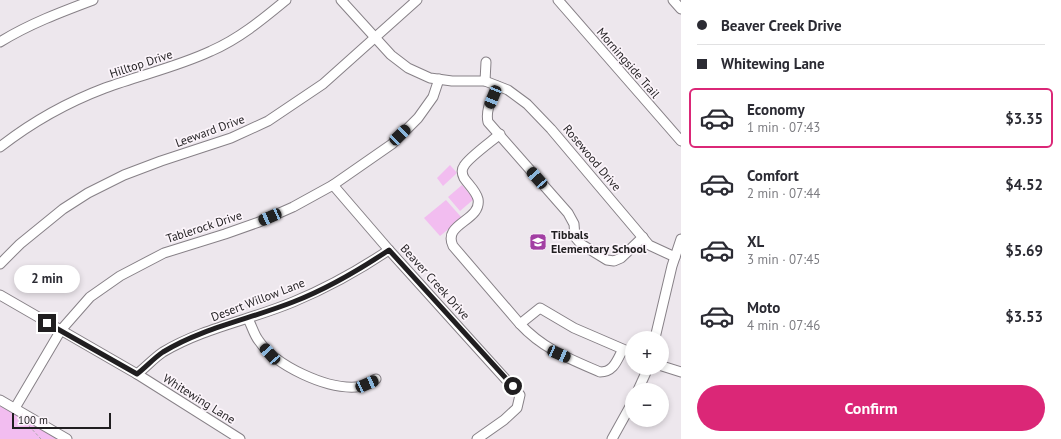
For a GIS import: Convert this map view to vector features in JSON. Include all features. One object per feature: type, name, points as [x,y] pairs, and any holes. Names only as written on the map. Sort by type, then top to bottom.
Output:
[{"type":"street","points":[[0,42],[55,14],[93,0]]},
{"type":"street","name":"Hilltop Drive","points":[[0,147],[32,124],[80,98],[138,77],[175,66],[212,51],[263,19],[286,0]]},
{"type":"street","name":"Rosewood Drive","points":[[341,0],[391,55],[408,68],[430,78],[452,81],[485,81],[508,90],[527,104],[551,129],[649,245],[675,258]]},
{"type":"street","name":"Leeward Drive","points":[[0,264],[20,244],[63,209],[88,193],[124,174],[231,138],[268,121],[323,84],[417,0]]},
{"type":"street","name":"Morningside Trail","points":[[558,0],[681,141]]},
{"type":"street","points":[[673,0],[681,9]]},
{"type":"street","points":[[485,81],[486,62]]},
{"type":"street","name":"Tablerock Drive","points":[[15,408],[61,330],[90,297],[120,276],[164,253],[259,222],[293,207],[333,185],[392,144],[418,118],[433,97],[439,79]]},
{"type":"street","points":[[497,86],[486,115],[488,122],[568,213],[574,224],[575,237],[581,244],[607,260],[614,261],[621,258],[643,237]]},
{"type":"street","points":[[500,134],[468,161],[463,168],[462,175],[478,197],[478,206],[473,213],[451,234],[450,240],[453,246],[529,334],[559,354],[600,372],[607,372],[610,370],[622,349]]},
{"type":"street","name":"Beaver Creek Drive","points":[[333,185],[389,250],[520,395],[517,408],[504,420],[477,439]]},
{"type":"street","points":[[657,331],[681,238]]},
{"type":"street","name":"Desert Willow Lane","points":[[137,374],[162,353],[200,334],[248,319],[294,302],[357,271],[389,250]]},
{"type":"street","name":"Whitewing Lane","points":[[0,295],[137,374],[240,439]]},
{"type":"street","points":[[520,324],[540,308],[574,328],[625,350]]},
{"type":"street","points":[[248,319],[259,341],[270,354],[303,375],[318,381],[357,388],[376,379]]},
{"type":"street","points":[[669,368],[681,372]]},
{"type":"street","points":[[0,400],[67,439]]},
{"type":"street","points":[[612,439],[625,416]]},
{"type":"shaded area","points":[[450,165],[457,173],[443,186],[437,178]]},
{"type":"shaded area","points":[[462,185],[474,199],[460,211],[448,197]]},
{"type":"shaded area","points":[[446,200],[462,218],[440,236],[424,218]]},
{"type":"shaded area","points":[[0,406],[61,439],[0,439]]},
{"type":"place","name":"Tibbals Elementary School","points":[[538,242]]},
{"type":"route","points":[[47,323],[137,374],[162,353],[200,334],[248,319],[294,302],[357,271],[389,250],[513,386]]}]
